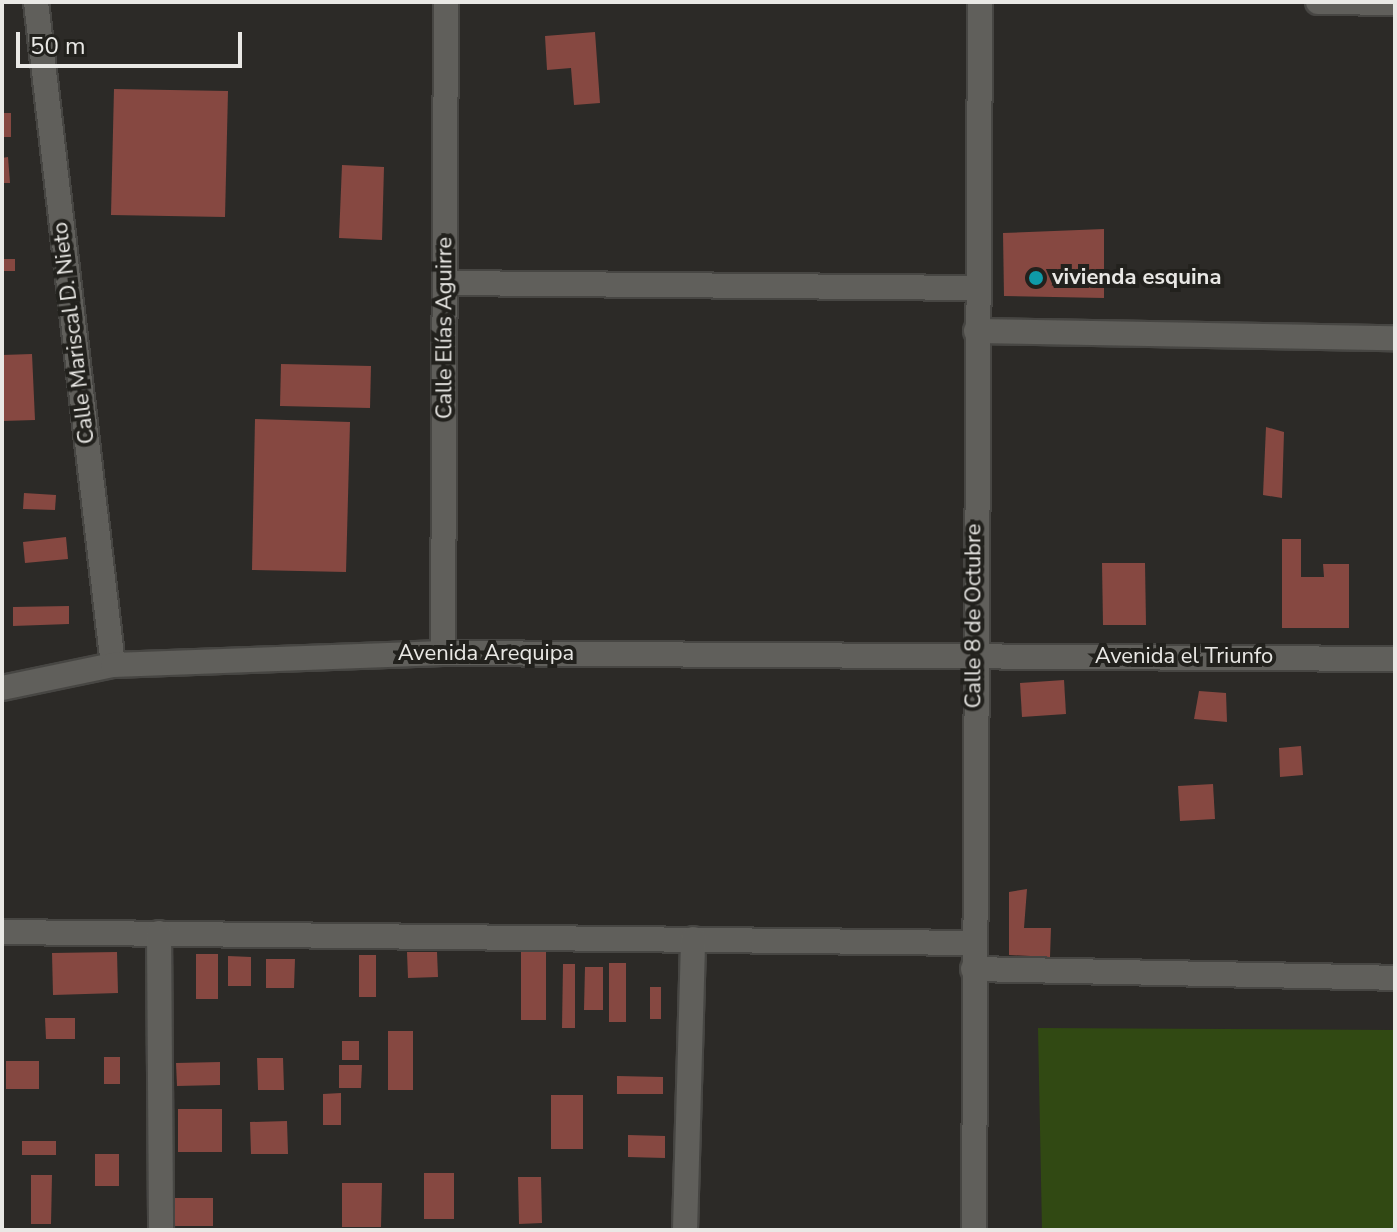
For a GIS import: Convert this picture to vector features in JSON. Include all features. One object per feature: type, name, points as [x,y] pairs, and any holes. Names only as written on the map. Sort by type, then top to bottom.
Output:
[{"type":"street","name":"Calle Mariscal D. Nieto","points":[[36,2],[113,665]]},
{"type":"street","name":"Calle Elías Aguirre","points":[[443,653],[446,2]]},
{"type":"street","name":"Calle 8 de Octubre","points":[[974,1230],[973,656],[980,2]]},
{"type":"street","points":[[1318,2],[1395,3]]},
{"type":"street","points":[[446,283],[977,288]]},
{"type":"street","points":[[976,331],[1395,338]]},
{"type":"street","name":"Avenida Arequipa","points":[[2,688],[113,665],[443,653],[973,656]]},
{"type":"street","name":"Avenida el Triunfo","points":[[973,656],[1395,659]]},
{"type":"street","points":[[2,932],[973,943]]},
{"type":"street","points":[[159,933],[161,1230]]},
{"type":"street","points":[[685,1230],[693,939]]},
{"type":"street","points":[[973,969],[1395,978]]},
{"type":"green space","points":[[1038,1028],[1395,1030],[1395,1230],[1042,1230]]},
{"type":"building","points":[[595,32],[600,103],[574,105],[571,68],[547,70],[545,36]]},
{"type":"building","points":[[114,89],[228,91],[225,217],[111,215]]},
{"type":"building","points":[[2,113],[11,113],[11,137],[2,137]]},
{"type":"building","points":[[8,157],[10,183],[2,183],[2,158]]},
{"type":"building","points":[[342,165],[384,167],[382,240],[339,238]]},
{"type":"building","name":"vivienda esquina","points":[[1104,229],[1104,298],[1004,296],[1003,233]]},
{"type":"building","points":[[2,259],[15,259],[15,271],[2,271]]},
{"type":"building","points":[[32,354],[35,420],[2,421],[2,355]]},
{"type":"building","points":[[281,364],[371,366],[370,408],[280,406]]},
{"type":"building","points":[[255,419],[350,422],[346,572],[252,570]]},
{"type":"building","points":[[1266,427],[1284,432],[1282,498],[1263,495]]},
{"type":"building","points":[[24,493],[56,495],[55,510],[23,509]]},
{"type":"building","points":[[66,537],[68,559],[25,563],[23,542]]},
{"type":"building","points":[[1282,539],[1301,539],[1301,577],[1324,577],[1323,564],[1349,564],[1349,628],[1282,628]]},
{"type":"building","points":[[1102,563],[1145,563],[1146,625],[1103,625]]},
{"type":"building","points":[[69,606],[69,624],[13,626],[13,607]]},
{"type":"building","points":[[1064,680],[1066,714],[1022,717],[1020,683]]},
{"type":"building","points":[[1199,691],[1226,693],[1227,722],[1194,719]]},
{"type":"building","points":[[1301,746],[1303,775],[1280,777],[1279,748]]},
{"type":"building","points":[[1213,784],[1215,819],[1180,821],[1178,786]]},
{"type":"building","points":[[1027,889],[1024,928],[1051,928],[1050,957],[1009,955],[1009,892]]},
{"type":"building","points":[[521,949],[546,949],[546,1020],[521,1020]]},
{"type":"building","points":[[117,952],[118,993],[53,995],[52,953]]},
{"type":"building","points":[[407,952],[437,952],[438,977],[408,978]]},
{"type":"building","points":[[196,954],[218,954],[218,999],[196,999]]},
{"type":"building","points":[[359,955],[376,955],[376,997],[359,997]]},
{"type":"building","points":[[228,956],[251,957],[251,986],[228,986]]},
{"type":"building","points":[[266,959],[295,959],[294,988],[266,988]]},
{"type":"building","points":[[609,963],[626,963],[626,1022],[609,1022]]},
{"type":"building","points":[[563,964],[575,964],[575,1028],[562,1028]]},
{"type":"building","points":[[585,967],[603,967],[603,1010],[584,1010]]},
{"type":"building","points":[[650,987],[661,987],[661,1019],[650,1019]]},
{"type":"building","points":[[45,1018],[75,1018],[75,1039],[46,1039]]},
{"type":"building","points":[[388,1031],[413,1031],[413,1090],[388,1090]]},
{"type":"building","points":[[342,1041],[359,1041],[359,1060],[342,1060]]},
{"type":"building","points":[[104,1057],[120,1057],[120,1084],[104,1084]]},
{"type":"building","points":[[257,1058],[283,1058],[284,1090],[258,1090]]},
{"type":"building","points":[[6,1061],[39,1061],[39,1089],[6,1089]]},
{"type":"building","points":[[220,1062],[220,1085],[177,1086],[176,1063]]},
{"type":"building","points":[[339,1065],[362,1065],[361,1088],[339,1088]]},
{"type":"building","points":[[617,1076],[663,1077],[663,1094],[617,1094]]},
{"type":"building","points":[[341,1093],[341,1125],[323,1125],[323,1094]]},
{"type":"building","points":[[551,1095],[583,1095],[583,1149],[551,1149]]},
{"type":"building","points":[[178,1109],[222,1109],[222,1152],[178,1152]]},
{"type":"building","points":[[287,1121],[288,1154],[251,1154],[250,1122]]},
{"type":"building","points":[[628,1135],[665,1136],[665,1158],[628,1157]]},
{"type":"building","points":[[22,1141],[56,1141],[56,1155],[22,1155]]},
{"type":"building","points":[[95,1154],[119,1154],[119,1186],[95,1186]]},
{"type":"building","points":[[424,1173],[454,1173],[454,1219],[424,1219]]},
{"type":"building","points":[[31,1175],[52,1175],[51,1224],[31,1224]]},
{"type":"building","points":[[518,1177],[541,1177],[542,1223],[519,1224]]},
{"type":"building","points":[[342,1183],[382,1183],[381,1227],[342,1227]]},
{"type":"building","points":[[173,1198],[213,1198],[213,1226],[173,1226]]},
{"type":"place","name":"vivienda esquina","points":[[1036,278]]}]
